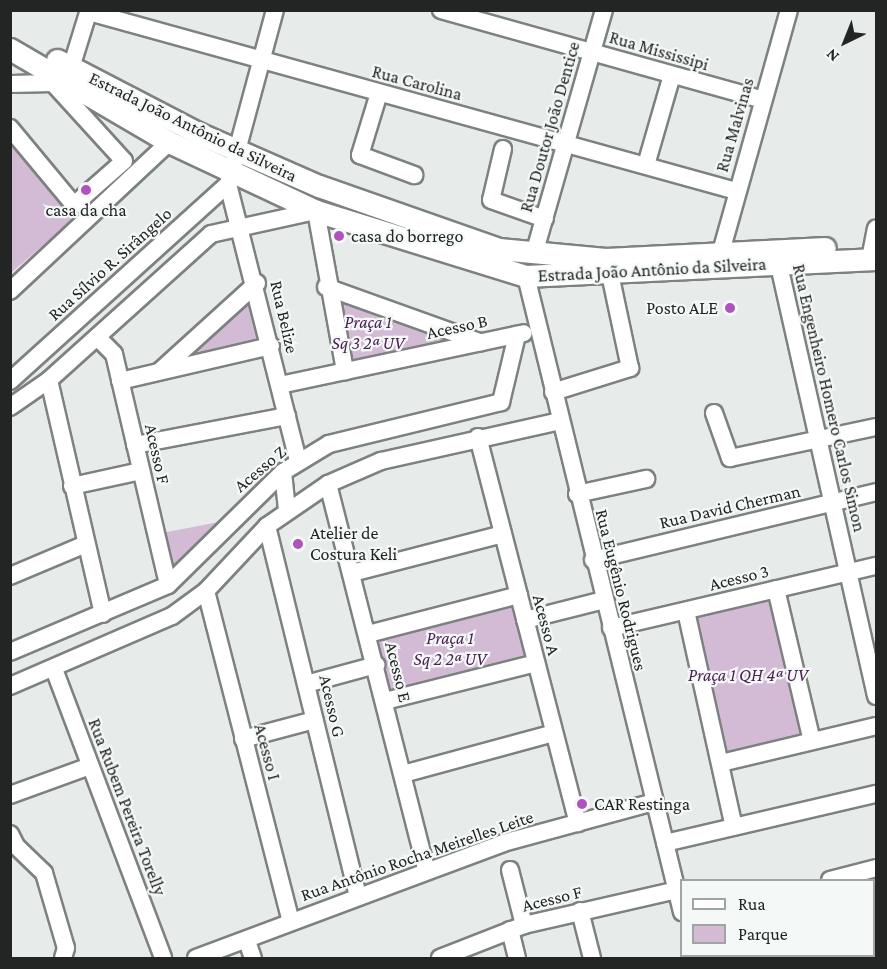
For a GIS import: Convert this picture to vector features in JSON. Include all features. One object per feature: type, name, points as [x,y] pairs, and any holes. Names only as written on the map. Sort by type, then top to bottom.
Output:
[{"type":"main road","name":"Estrada João Antônio da Silveira","points":[[10,36],[60,75],[169,142],[235,179],[316,211],[525,276],[610,274],[735,256],[777,257],[874,248]]},
{"type":"main road","name":"Estrada João Antônio da Silveira","points":[[10,50],[60,75],[319,186],[499,249],[606,259],[688,262]]},
{"type":"main road","points":[[235,179],[257,170],[319,186]]},
{"type":"main road","points":[[499,249],[525,276]]},
{"type":"street","points":[[235,179],[238,152],[274,10]]},
{"type":"street","name":"Rua Mississipi","points":[[441,10],[763,100]]},
{"type":"street","name":"Rua Doutor João Dentice","points":[[534,254],[564,142],[604,10]]},
{"type":"street","name":"Rua Malvinas","points":[[735,256],[736,191],[789,10]]},
{"type":"street","points":[[60,75],[89,11]]},
{"type":"street","name":"Rua Carolina","points":[[89,11],[261,62],[564,142],[736,191]]},
{"type":"street","points":[[10,84],[60,75]]},
{"type":"street","points":[[10,128],[74,205],[124,161],[60,75]]},
{"type":"street","points":[[646,165],[672,75]]},
{"type":"street","points":[[379,93],[360,155],[414,175]]},
{"type":"street","points":[[10,291],[169,142]]},
{"type":"street","points":[[503,149],[491,200],[545,219]]},
{"type":"street","name":"Rua Belize","points":[[235,179],[240,226],[257,283],[298,461]]},
{"type":"street","name":"Rua Sílvio R. Sirângelo","points":[[10,381],[235,179]]},
{"type":"street","points":[[10,407],[49,380],[211,234],[316,211],[326,287],[345,371]]},
{"type":"street","name":"Rua Engenheiro Homero Carlos Simon","points":[[777,257],[876,696]]},
{"type":"street","points":[[554,392],[630,368],[610,274]]},
{"type":"street","name":"Rua Eugênio Rodrigues","points":[[525,276],[680,906]]},
{"type":"street","points":[[160,372],[257,283]]},
{"type":"street","points":[[326,287],[480,342]]},
{"type":"street","name":"Acesso B","points":[[280,385],[537,331]]},
{"type":"street","name":"Acesso Z","points":[[10,652],[168,585],[284,472],[298,461],[329,444],[501,402],[517,335]]},
{"type":"street","name":"Acesso F","points":[[97,337],[114,354],[168,585]]},
{"type":"street","points":[[120,381],[271,346]]},
{"type":"street","points":[[49,380],[103,614]]},
{"type":"street","points":[[714,413],[730,458],[876,427]]},
{"type":"street","points":[[135,445],[287,416]]},
{"type":"street","points":[[10,686],[54,669],[172,616],[206,591],[267,526],[328,484],[381,461],[478,437],[560,421]]},
{"type":"street","name":"Acesso A","points":[[478,437],[578,823]]},
{"type":"street","points":[[72,486],[141,471]]},
{"type":"street","points":[[284,472],[286,511]]},
{"type":"street","points":[[578,494],[646,479]]},
{"type":"street","name":"Acesso E","points":[[328,484],[376,664],[426,869]]},
{"type":"street","name":"Rua David Cherman","points":[[593,560],[876,492]]},
{"type":"street","name":"Acesso G","points":[[267,526],[358,896]]},
{"type":"street","points":[[352,573],[503,534]]},
{"type":"street","points":[[10,576],[86,544]]},
{"type":"street","name":"Acesso 3","points":[[611,628],[876,566]]},
{"type":"street","points":[[776,589],[812,741]]},
{"type":"street","name":"Acesso I","points":[[206,591],[291,921]]},
{"type":"street","points":[[368,634],[519,595]]},
{"type":"street","points":[[525,620],[604,600]]},
{"type":"street","points":[[686,611],[734,827]]},
{"type":"street","points":[[385,701],[536,663]]},
{"type":"street","points":[[306,684],[376,664]]},
{"type":"street","name":"Rua Rubem Pereira Torelly","points":[[54,669],[163,958]]},
{"type":"street","points":[[243,739],[315,720]]},
{"type":"street","points":[[721,763],[876,726]]},
{"type":"street","points":[[403,774],[554,733]]},
{"type":"street","points":[[10,795],[90,766]]},
{"type":"street","points":[[665,843],[876,794]]},
{"type":"street","name":"Rua Antônio Rocha Meirelles Leite","points":[[196,958],[247,941],[291,921],[426,869],[654,802]]},
{"type":"street","points":[[10,834],[16,846],[44,873],[66,948],[63,958]]},
{"type":"street","points":[[834,879],[876,868]]},
{"type":"street","points":[[510,870],[517,928],[517,958]]},
{"type":"street","name":"Acesso F","points":[[440,958],[517,928],[580,911],[677,890]]},
{"type":"street","points":[[580,911],[592,958]]},
{"type":"street","points":[[247,941],[253,958]]},
{"type":"green space","points":[[10,139],[76,217],[11,273],[10,273]]},
{"type":"green space","points":[[253,293],[265,341],[176,363]]},
{"type":"green space","name":"Praça 1 Sq 3 2ª UV","points":[[335,295],[456,340],[349,362]]},
{"type":"green space","points":[[219,522],[169,573],[162,533]]},
{"type":"green space","name":"Praça 1 QH 4ª UV","points":[[772,597],[806,734],[727,754],[692,617]]},
{"type":"green space","name":"Praça 1 Sq 2 2ª UV","points":[[512,605],[526,659],[390,696],[376,641]]},
{"type":"place","name":"casa da cha","points":[[86,190]]},
{"type":"place","name":"casa do borrego","points":[[339,236]]},
{"type":"place","name":"Posto ALE","points":[[730,308]]},
{"type":"place","name":"Atelier de Costura Keli","points":[[298,544]]},
{"type":"place","name":"CAR Restinga","points":[[582,804]]}]
